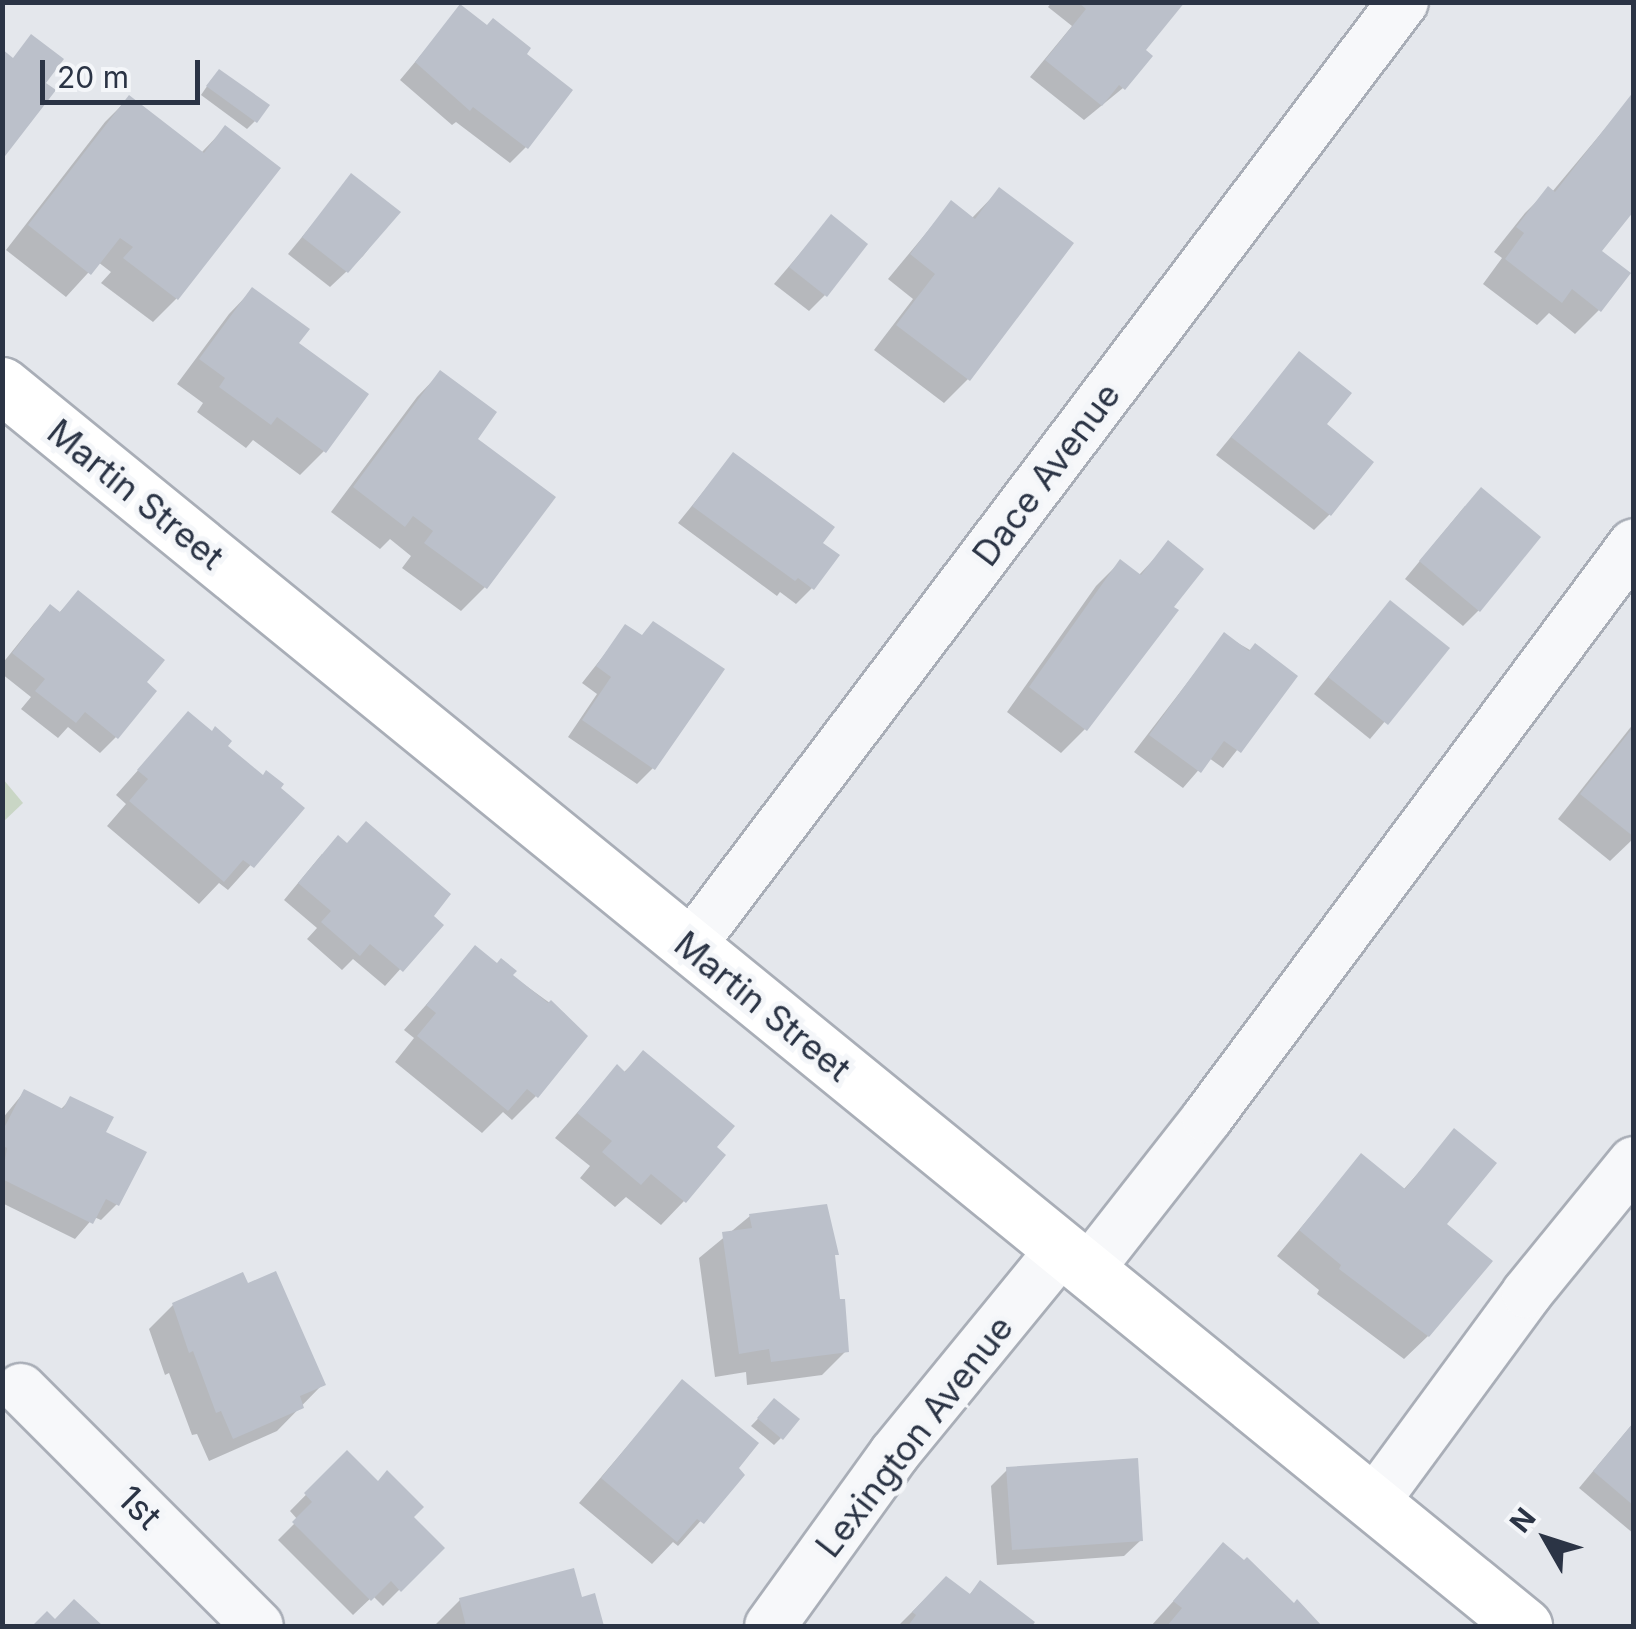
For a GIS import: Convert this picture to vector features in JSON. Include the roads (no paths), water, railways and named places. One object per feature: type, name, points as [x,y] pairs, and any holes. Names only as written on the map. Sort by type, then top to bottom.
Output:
[{"type":"street","name":"Dace Avenue","points":[[690,946],[1403,2]]},
{"type":"street","name":"Martin Street","points":[[2,386],[1524,1626]]},
{"type":"street","name":"Lexington Avenue","points":[[770,1626],[894,1454],[1075,1260],[1634,544]]},
{"type":"street","points":[[1373,1503],[1527,1293],[1634,1162]]},
{"type":"street","name":"1st","points":[[21,1389],[258,1626]]}]
